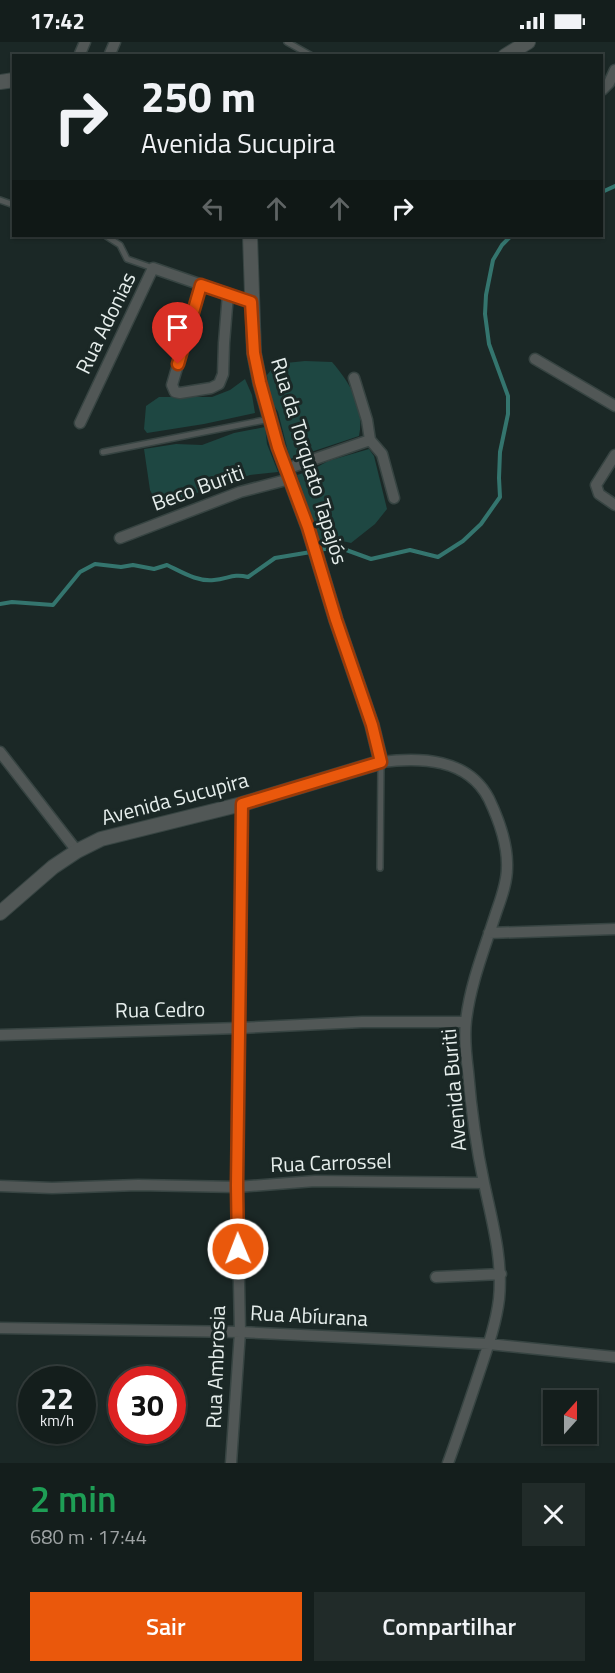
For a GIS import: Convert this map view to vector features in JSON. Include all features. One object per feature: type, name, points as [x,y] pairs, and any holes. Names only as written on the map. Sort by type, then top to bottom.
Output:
[{"type":"street","points":[[508,54],[528,42]]},
{"type":"street","points":[[603,89],[609,83],[615,70]]},
{"type":"street","name":"Rua da Torquato Tapajós","points":[[250,237],[254,353],[260,382],[278,447],[308,527],[336,620],[372,725],[381,762]]},
{"type":"street","name":"Rua Adonias","points":[[80,423],[153,268],[251,302]]},
{"type":"street","points":[[201,285],[172,385],[172,389],[180,393],[211,388],[219,384],[224,374],[228,294]]},
{"type":"street","points":[[535,359],[615,406]]},
{"type":"street","points":[[354,378],[367,420],[370,440],[382,454],[394,498]]},
{"type":"street","name":"Beco Buriti","points":[[120,538],[370,440]]},
{"type":"street","points":[[615,455],[596,485],[599,494],[615,506]]},
{"type":"street","points":[[0,752],[76,851]]},
{"type":"street","name":"Avenida Buriti","points":[[381,762],[418,759],[438,761],[474,779],[488,798],[505,842],[507,871],[474,980],[466,1022],[466,1051],[472,1116],[501,1274],[496,1315],[489,1344],[448,1463]]},
{"type":"street","name":"Avenida Sucupira","points":[[2,906],[76,851],[101,839],[242,804],[381,762]]},
{"type":"street","name":"Rua Ambrosia","points":[[231,1463],[240,1332],[237,1186],[242,804]]},
{"type":"street","points":[[489,933],[615,929]]},
{"type":"street","name":"Rua Cedro","points":[[0,1035],[152,1029],[240,1029],[363,1022],[466,1022]]},
{"type":"street","name":"Rua Carrossel","points":[[0,1186],[52,1188],[138,1185],[237,1186],[315,1181],[484,1183]]},
{"type":"street","points":[[436,1277],[501,1274]]},
{"type":"street","name":"Rua Abíurana","points":[[0,1328],[240,1332],[489,1344],[615,1358]]},
{"type":"lane","points":[[287,42],[308,54]]},
{"type":"lane","points":[[108,237],[120,244],[128,259],[153,268]]},
{"type":"lane","points":[[103,452],[272,419]]},
{"type":"lane","points":[[380,868],[381,762]]},
{"type":"shaded area","points":[[305,361],[332,362],[345,378],[358,405],[359,436],[290,459],[278,412],[270,399],[267,375],[276,364]]},
{"type":"shaded area","points":[[245,379],[252,395],[255,413],[147,433],[144,429],[146,406],[159,397],[212,397],[230,390]]},
{"type":"shaded area","points":[[265,427],[267,444],[278,472],[250,475],[158,506],[150,490],[144,449],[176,444],[202,445],[234,433]]},
{"type":"shaded area","points":[[369,449],[374,456],[387,509],[375,524],[351,543],[334,539],[320,540],[297,475],[328,461]]},
{"type":"waterway","points":[[603,192],[615,186]]},
{"type":"waterway","points":[[318,550],[338,547],[371,559],[410,550],[438,557],[463,541],[481,524],[500,497],[500,452],[508,414],[508,396],[489,344],[485,314],[493,260],[510,237]]},
{"type":"waterway","points":[[0,604],[12,602],[53,605],[80,572],[95,564],[121,567],[133,565],[154,569],[167,565],[196,578],[214,580],[234,576],[248,577],[275,558],[311,552]]},
{"type":"route","points":[[178,364],[201,285],[251,302],[254,353],[278,447],[308,527],[336,620],[372,725],[381,762],[242,804],[238,1249]]}]
